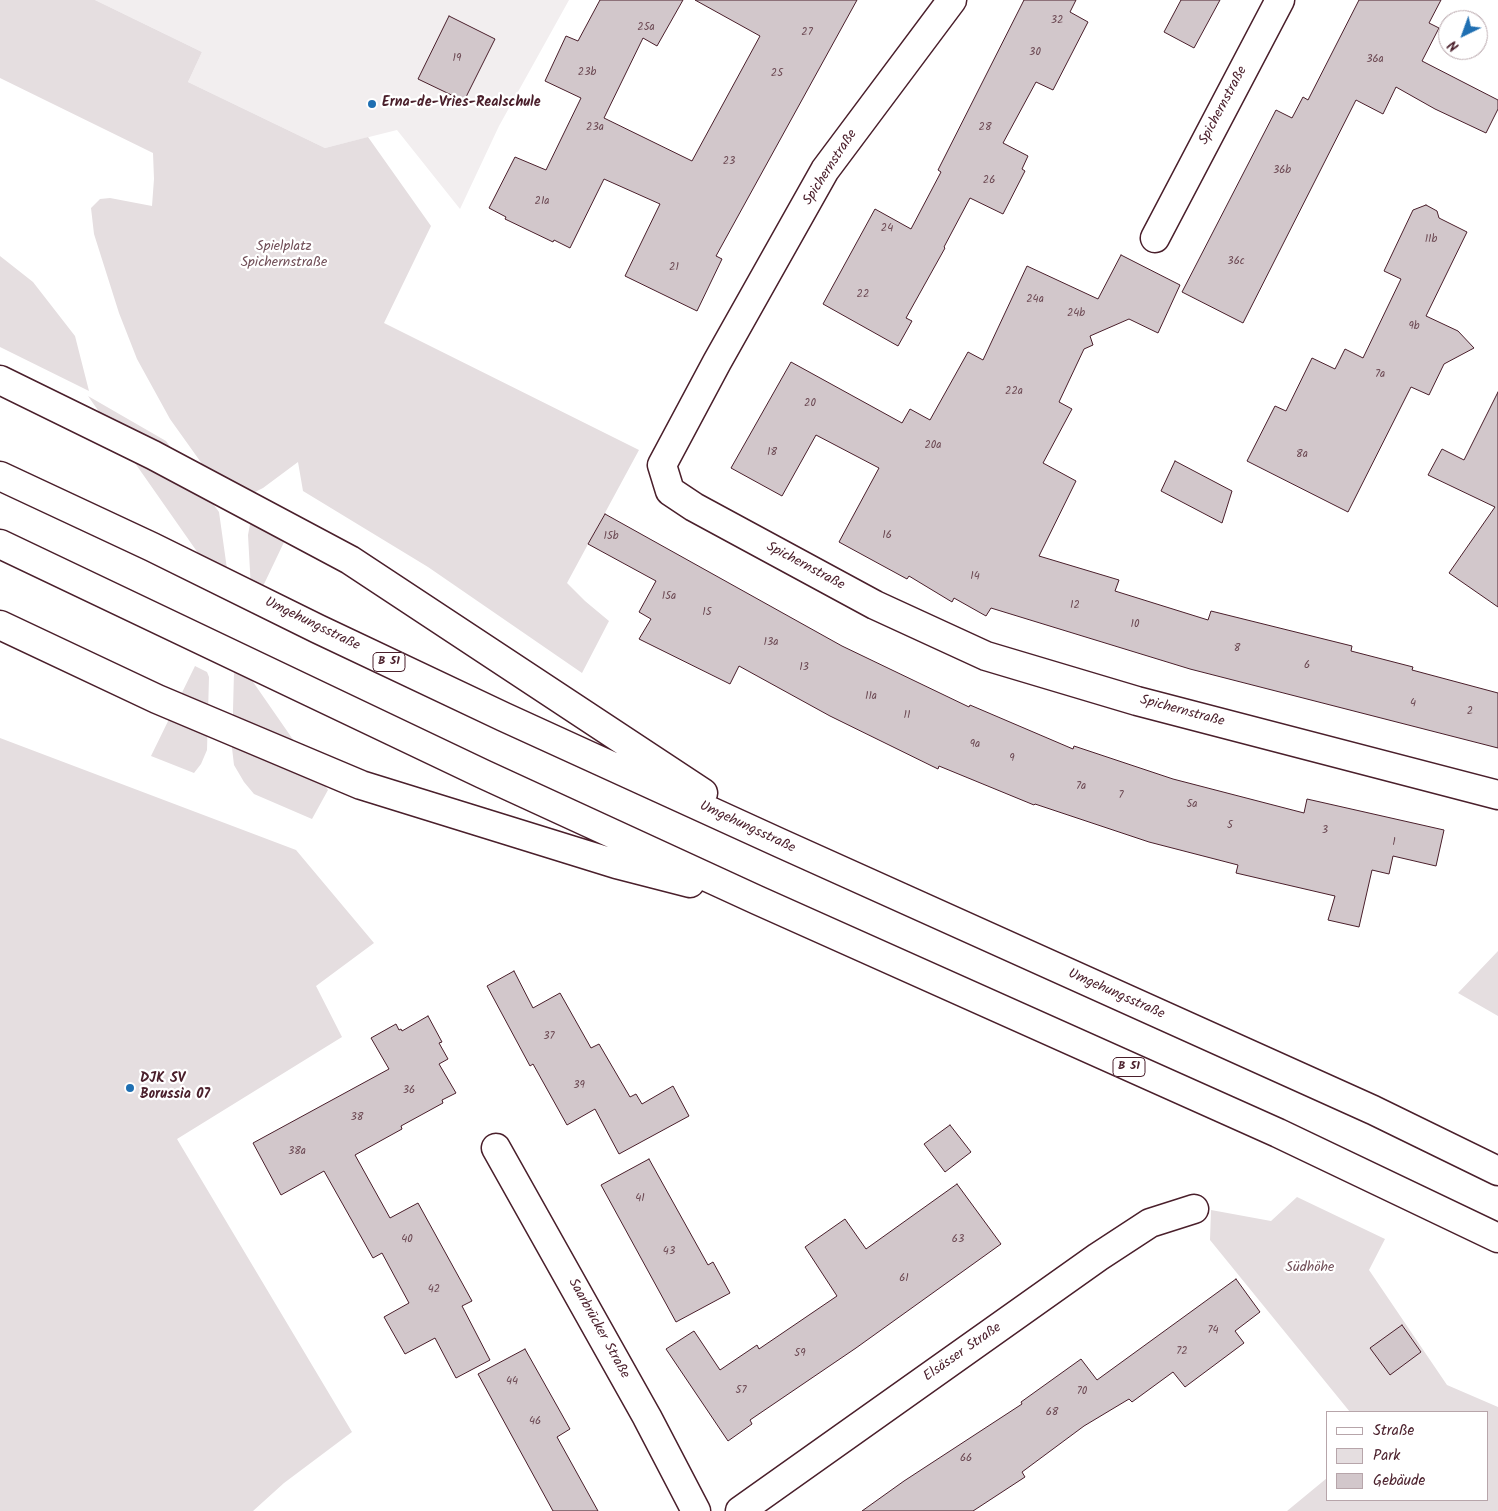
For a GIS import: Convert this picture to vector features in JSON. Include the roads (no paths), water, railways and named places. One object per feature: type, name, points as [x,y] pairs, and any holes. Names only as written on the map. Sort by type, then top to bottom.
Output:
[{"type":"main road","name":"Spichernstraße","points":[[952,0],[826,170],[712,370],[662,465],[670,491],[694,507],[875,605],[986,656],[1136,701],[1498,794]]},
{"type":"main road","name":"Spichernstraße","points":[[1155,238],[1280,0]]},
{"type":"main road","points":[[0,380],[153,455],[350,560],[780,843]]},
{"type":"main road","name":"Umgehungsstraße","points":[[0,476],[327,633],[780,843],[1355,1102],[1498,1171]]},
{"type":"main road","name":"B 51","points":[[0,544],[369,720],[757,900],[1278,1133],[1498,1238]]},
{"type":"main road","points":[[0,625],[157,699],[361,785],[616,864],[757,900]]},
{"type":"main road","name":"Saarbrücker Straße","points":[[496,1148],[647,1417],[696,1511]]},
{"type":"main road","name":"Elsässer Straße","points":[[740,1511],[1098,1257],[1150,1223],[1194,1209]]},
{"type":"place","name":"Erna-de-Vries-Realschule","points":[[372,104]]},
{"type":"place","name":"DJK SV Borussia 07","points":[[130,1088]]},
{"type":"park label","name":"Spielplatz Spichernstraße","points":[[284,256]]},
{"type":"park label","name":"Südhöhe","points":[[1310,1269]]}]
